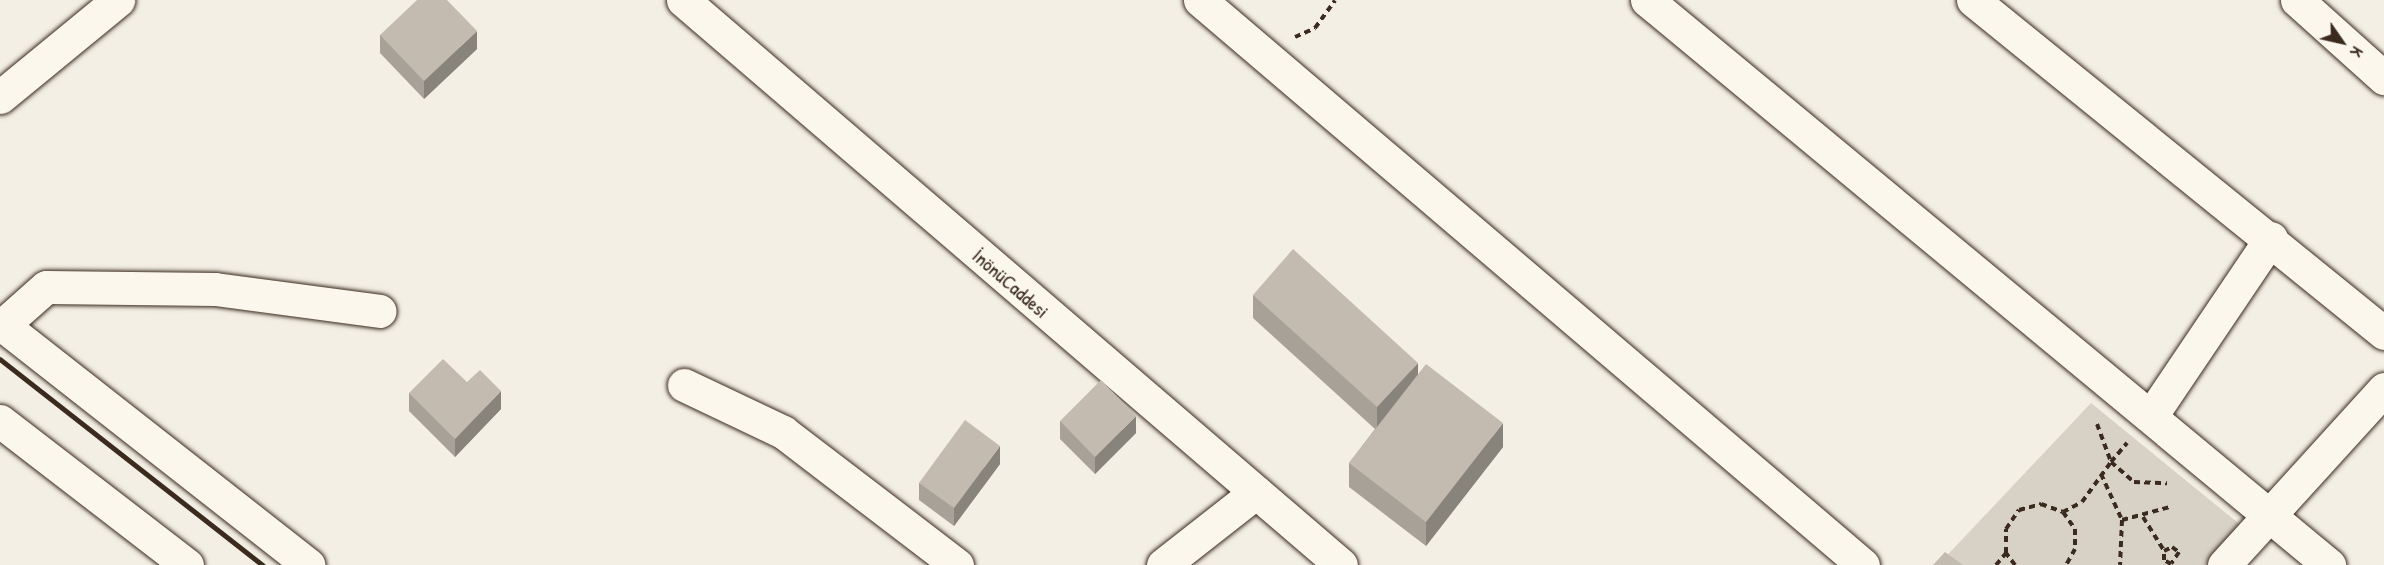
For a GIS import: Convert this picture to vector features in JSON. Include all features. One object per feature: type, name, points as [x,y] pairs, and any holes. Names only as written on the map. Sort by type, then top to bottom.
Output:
[{"type":"street","points":[[0,97],[118,0]]},
{"type":"street","name":"İnönüCaddesi","points":[[683,0],[1341,565]]},
{"type":"street","points":[[1200,0],[1863,565]]},
{"type":"street","points":[[1647,0],[2152,413],[2272,513],[2329,565]]},
{"type":"street","points":[[1973,0],[2271,238],[2384,333]]},
{"type":"street","points":[[2297,0],[2384,78]]},
{"type":"street","points":[[2152,413],[2271,238]]},
{"type":"street","points":[[309,565],[2,324],[46,287],[215,290],[380,311]]},
{"type":"street","points":[[684,385],[783,432],[957,565]]},
{"type":"street","points":[[2224,565],[2384,388]]},
{"type":"street","points":[[0,421],[187,565]]},
{"type":"street","points":[[1163,565],[1256,492]]},
{"type":"path","points":[[1261,53],[1315,28],[1335,0]]},
{"type":"path","points":[[2063,512],[2082,502],[2111,462],[2134,482],[2167,483]]},
{"type":"path","points":[[2101,473],[2122,520],[2120,565]]},
{"type":"path","points":[[2015,565],[2006,553],[2006,529],[2019,510],[2041,504],[2063,512],[2076,539],[2066,565]]},
{"type":"path","points":[[2122,520],[2142,517],[2170,507]]},
{"type":"path","points":[[2142,517],[2164,551],[2164,560],[2179,560],[2179,552],[2172,547],[2164,551]]},
{"type":"path","points":[[1996,565],[2006,553]]},
{"type":"shaded area","points":[[2091,403],[2243,527],[2205,565],[1938,565]]},
{"type":"building","points":[[417,0],[447,0],[477,31],[424,81],[380,35]]},
{"type":"building","points":[[1293,249],[1418,363],[1377,407],[1253,295]]},
{"type":"building","points":[[443,359],[467,382],[480,370],[501,391],[455,439],[409,393]]},
{"type":"building","points":[[1426,364],[1503,423],[1426,522],[1349,463]]},
{"type":"building","points":[[1101,380],[1136,416],[1095,457],[1060,421]]},
{"type":"building","points":[[965,420],[1000,446],[954,508],[919,483]]},
{"type":"building","points":[[1945,552],[1963,565],[1933,565]]},
{"type":"railway","points":[[0,359],[263,565]]}]
